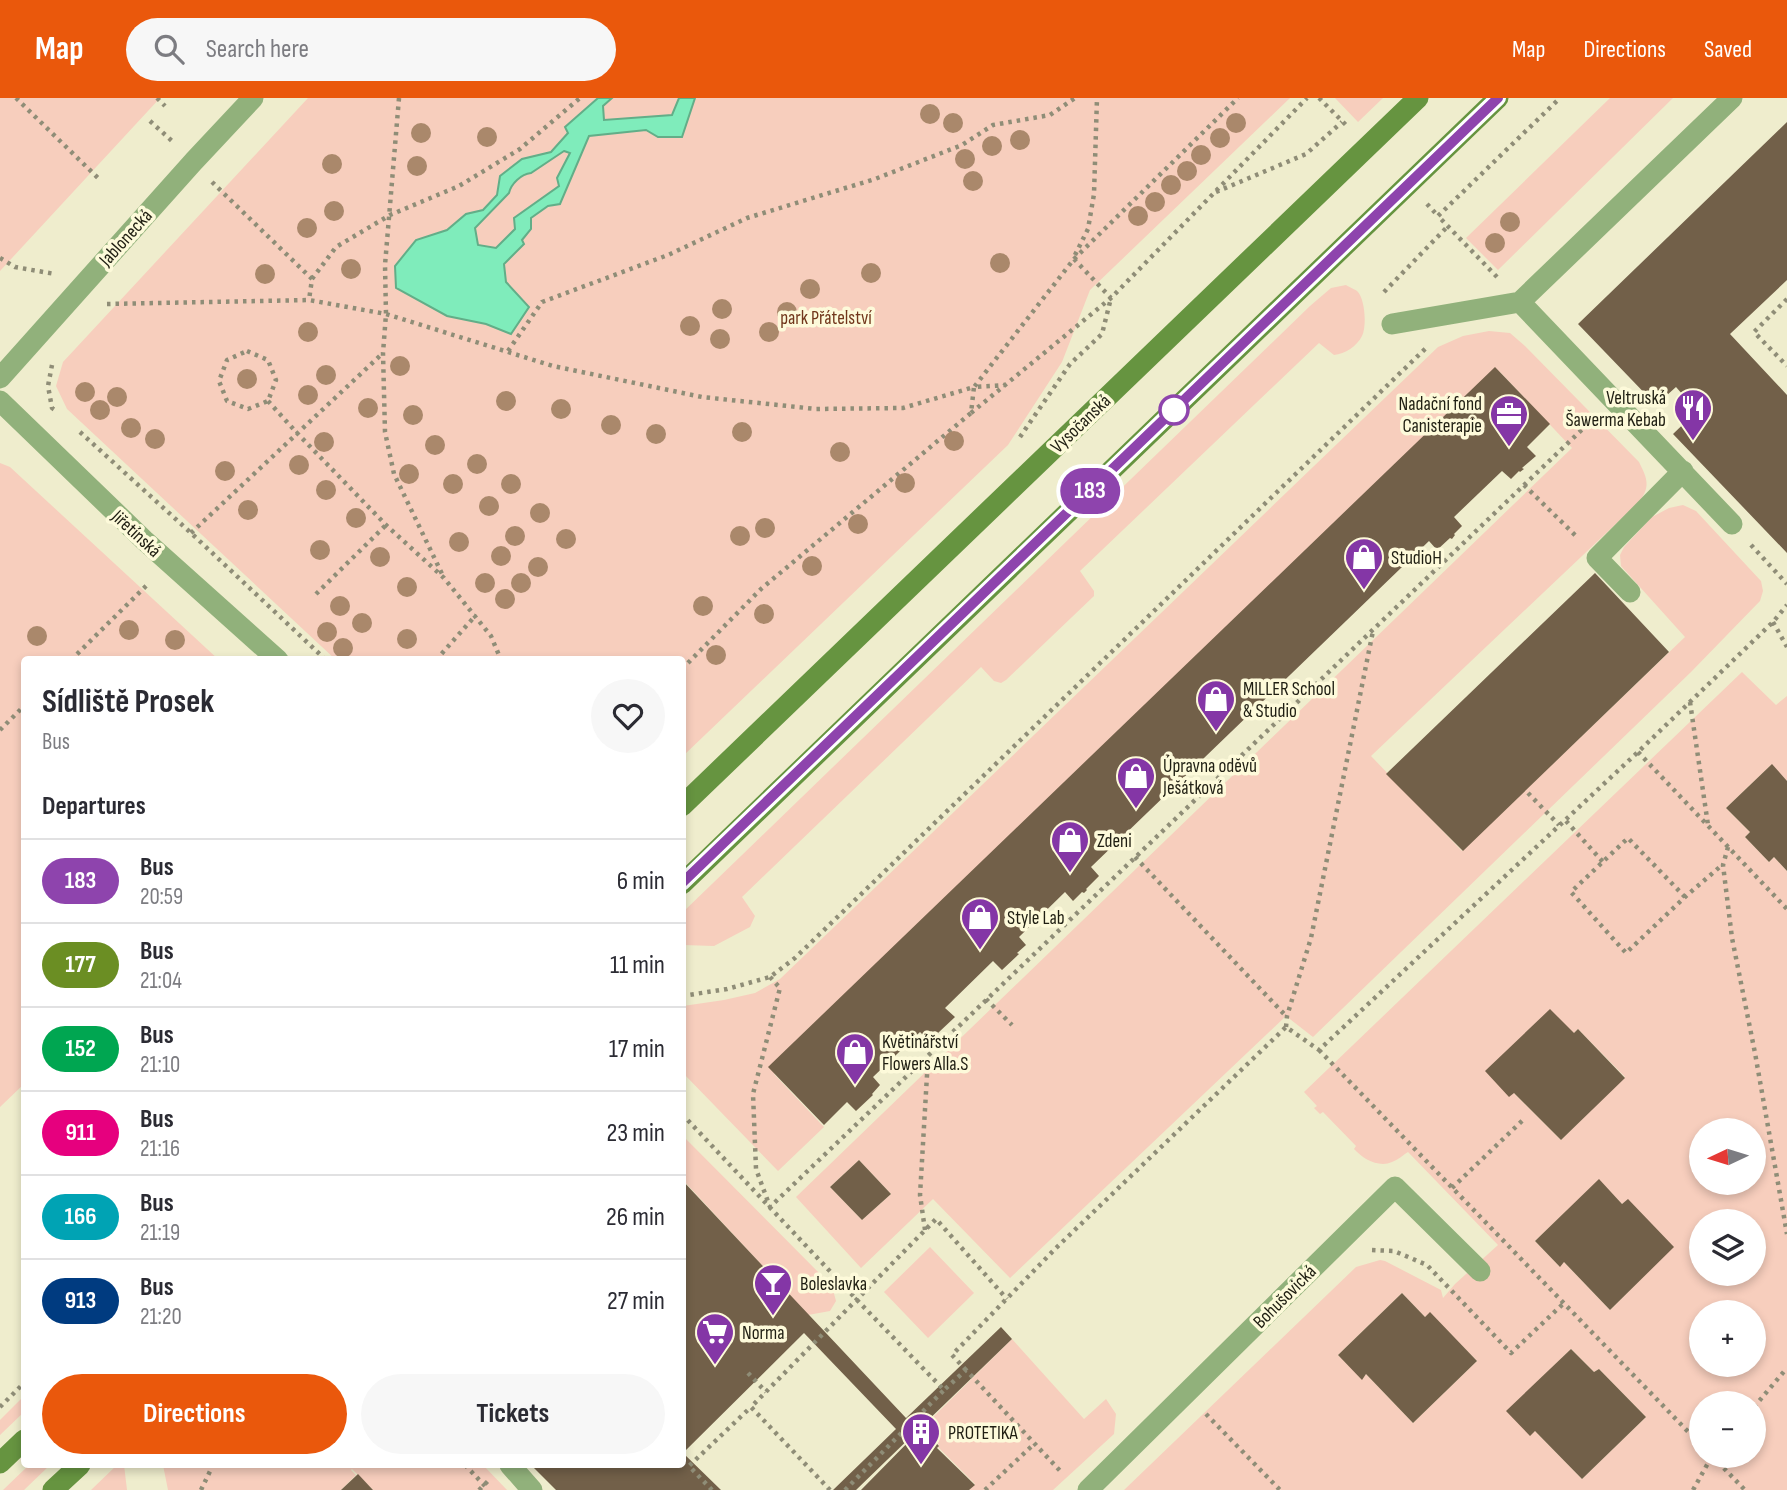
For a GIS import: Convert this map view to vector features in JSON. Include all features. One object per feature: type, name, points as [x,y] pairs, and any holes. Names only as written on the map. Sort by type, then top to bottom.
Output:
[{"type":"main road","name":"Vysočanská","points":[[686,802],[1418,98]]},
{"type":"main road","points":[[686,880],[1498,98]]},
{"type":"main road","points":[[0,1463],[21,1443]]},
{"type":"main road","points":[[54,1490],[77,1468]]},
{"type":"street","name":"Jablonecká","points":[[0,378],[253,98]]},
{"type":"street","points":[[1392,324],[1520,302],[1732,98]]},
{"type":"street","points":[[1520,302],[1732,524]]},
{"type":"street","name":"Jiřetínská","points":[[0,401],[144,540],[274,656]]},
{"type":"street","points":[[1630,592],[1597,558],[1683,471]]},
{"type":"street","name":"Bohušovická","points":[[1079,1485],[1186,1393],[1395,1187],[1480,1271]]},
{"type":"street","points":[[513,1468],[532,1490]]},
{"type":"path","points":[[16,98],[99,178]]},
{"type":"path","points":[[157,98],[165,106]]},
{"type":"path","points":[[399,98],[385,265],[384,432],[394,474],[444,578]]},
{"type":"path","points":[[309,300],[312,279],[335,247],[390,215],[459,186],[520,149],[580,98]]},
{"type":"path","points":[[508,351],[542,302],[668,255],[747,218],[876,178],[962,145],[993,125],[1051,115],[1075,98]]},
{"type":"path","points":[[1074,259],[1088,229],[1094,194],[1097,98]]},
{"type":"path","points":[[971,413],[975,387],[1074,259],[1238,98]]},
{"type":"path","points":[[686,665],[761,589],[1111,298],[1307,98]]},
{"type":"path","points":[[1214,193],[1306,154],[1342,121],[1319,98]]},
{"type":"path","points":[[1520,302],[1438,216],[1560,98]]},
{"type":"path","points":[[150,121],[312,279]]},
{"type":"path","points":[[1384,292],[1448,226]]},
{"type":"path","points":[[0,258],[15,267],[62,275]]},
{"type":"path","points":[[1074,259],[1111,298]]},
{"type":"path","points":[[1070,364],[1102,334],[1111,298]]},
{"type":"path","points":[[1787,299],[1754,331],[1787,366]]},
{"type":"path","points":[[103,304],[309,300],[386,314],[553,366],[702,397],[816,410],[903,408],[975,387],[1005,385]]},
{"type":"path","points":[[686,995],[727,989],[770,977],[795,958],[1432,342]]},
{"type":"path","points":[[247,351],[268,360],[276,380],[268,401],[247,409],[227,401],[219,381],[227,360],[247,351]]},
{"type":"path","points":[[191,533],[383,353]]},
{"type":"path","points":[[770,1207],[1613,398]]},
{"type":"path","points":[[268,401],[386,525],[444,578],[491,636],[499,656]]},
{"type":"path","points":[[52,408],[62,417]]},
{"type":"path","points":[[72,426],[322,656]]},
{"type":"path","points":[[1524,485],[1597,558]]},
{"type":"path","points":[[1732,524],[1787,584]]},
{"type":"path","points":[[316,594],[386,525]]},
{"type":"path","points":[[75,656],[152,581]]},
{"type":"path","points":[[1319,1050],[1638,752],[1773,622],[1787,605]]},
{"type":"path","points":[[440,656],[476,615]]},
{"type":"path","points":[[1773,622],[1787,647]]},
{"type":"path","points":[[1079,1485],[1034,1444],[951,1355],[1056,1248],[1286,1027],[1311,938],[1373,630]]},
{"type":"path","points":[[1690,701],[1708,827]]},
{"type":"path","points":[[0,730],[21,709]]},
{"type":"path","points":[[1638,752],[1787,909]]},
{"type":"path","points":[[1528,793],[1559,825]]},
{"type":"path","points":[[1566,820],[1603,862]]},
{"type":"path","points":[[1685,897],[1628,838],[1571,892],[1626,953],[1723,865]]},
{"type":"path","points":[[1728,847],[1723,865],[1732,938],[1787,1234]]},
{"type":"path","points":[[1135,857],[1287,1016]]},
{"type":"path","points":[[770,977],[780,988],[752,1094],[756,1169],[770,1207]]},
{"type":"path","points":[[986,999],[1012,1026]]},
{"type":"path","points":[[1286,1027],[1319,1050],[1689,1433]]},
{"type":"path","points":[[925,1230],[920,1195],[928,1057]]},
{"type":"path","points":[[686,1118],[944,1390]]},
{"type":"path","points":[[1452,1188],[1524,1119]]},
{"type":"path","points":[[712,1490],[689,1466],[766,1392],[936,1219],[1007,1298]]},
{"type":"path","points":[[1455,1294],[1511,1353],[1564,1303]]},
{"type":"path","points":[[1766,1393],[1787,1368]]},
{"type":"path","points":[[845,1490],[966,1370]]},
{"type":"path","points":[[748,1373],[766,1392]]},
{"type":"path","points":[[0,1407],[21,1386]]},
{"type":"path","points":[[1186,1393],[1280,1490]]},
{"type":"path","points":[[751,1407],[830,1490]]},
{"type":"path","points":[[985,1490],[1034,1444]]},
{"type":"path","points":[[201,1490],[212,1468]]},
{"type":"path","points":[[468,1468],[489,1490]]},
{"type":"path","points":[[1693,1490],[1705,1468]]},
{"type":"path","points":[[1724,1468],[1745,1490]]},
{"type":"path","points":[[702,1490],[706,1485]]},
{"type":"green space","points":[[0,98],[160,98],[0,271]]},
{"type":"green space","name":"park Přátelství","points":[[308,98],[598,98],[565,127],[568,133],[551,152],[522,159],[483,210],[466,214],[447,230],[416,240],[395,266],[396,288],[447,316],[486,324],[511,334],[504,264],[524,244],[521,240],[535,215],[545,208],[561,204],[589,136],[647,130],[658,137],[682,137],[695,98],[1290,98],[1090,290],[1062,362],[1008,445],[686,753],[686,656],[332,656],[67,409],[56,386],[63,362]]},
{"type":"green space","points":[[612,98],[679,98],[672,115],[604,120],[603,106]]},
{"type":"green space","points":[[1335,98],[1383,98],[1358,122]]},
{"type":"green space","points":[[1610,98],[1673,98],[1498,270],[1466,238]]},
{"type":"green space","points":[[564,150],[570,153],[557,178],[559,186],[514,218],[515,229],[496,248],[478,245],[475,228],[509,193],[514,183]]},
{"type":"green space","points":[[1346,285],[1360,295],[1365,319],[1364,331],[1357,343],[1334,355],[1319,343],[1080,571],[1094,591],[1094,596],[1006,680],[1001,683],[994,681],[981,667],[742,897],[755,916],[750,927],[714,946],[686,945],[686,909],[1331,288]]},
{"type":"green space","points":[[1489,331],[1510,333],[1639,462],[1646,482],[1639,502],[1371,756],[1462,851],[1685,637],[1621,566],[1620,555],[1624,547],[1652,517],[1669,508],[1683,505],[1696,511],[1761,581],[1763,591],[1760,601],[1691,672],[1313,1037],[1286,1016],[1010,1278],[933,1199],[861,1268],[796,1197],[1572,448],[1500,372],[774,1074],[824,1127],[778,1171],[686,1076],[686,1006],[755,993],[780,979],[1438,347],[1463,336]],"holes":[[[859,1160],[891,1194],[862,1220],[830,1187]]]},
{"type":"green space","points":[[0,463],[10,467],[215,656],[21,656],[21,1087],[0,1107]]},
{"type":"green space","points":[[1742,672],[1776,705],[1787,696],[1787,781],[1771,765],[1726,808],[1750,832],[1745,837],[1769,862],[1774,857],[1787,871],[1787,1490],[1124,1490],[1356,1267],[1385,1261],[1441,1290],[1443,1298],[1498,1245],[1408,1152],[1387,1164],[1367,1159],[1354,1149],[1356,1146],[1323,1112],[1320,1114],[1314,1108],[1317,1106],[1304,1092]],"holes":[[[1578,1029],[1625,1077],[1561,1140],[1514,1093]],[[1599,1180],[1622,1204],[1628,1200],[1673,1247],[1610,1310],[1564,1262],[1559,1266],[1535,1241]],[[1402,1293],[1425,1317],[1430,1313],[1477,1361],[1413,1423],[1366,1374],[1362,1379],[1338,1355]],[[1571,1349],[1594,1372],[1599,1369],[1646,1417],[1582,1479],[1535,1431],[1530,1435],[1507,1411]]]},
{"type":"green space","points":[[686,1139],[832,1286],[836,1301],[830,1311],[808,1315],[686,1183]]},
{"type":"green space","points":[[930,1247],[974,1293],[928,1338],[884,1292]]},
{"type":"green space","points":[[1012,1339],[1084,1419],[1106,1399],[1116,1414],[1114,1434],[1053,1490],[969,1490],[975,1484],[922,1428]]},
{"type":"green space","points":[[21,1399],[21,1415],[0,1435],[0,1420]]},
{"type":"green space","points":[[26,1468],[47,1468],[24,1490],[3,1490]]},
{"type":"green space","points":[[114,1468],[124,1468],[127,1490],[91,1490]]},
{"type":"green space","points":[[164,1468],[486,1468],[507,1490],[373,1490],[352,1469],[356,1475],[341,1490],[168,1490]]},
{"type":"shaded area","points":[[598,98],[612,98],[603,106],[604,120],[672,115],[679,98],[695,98],[682,137],[658,137],[646,130],[589,136],[560,204],[548,206],[531,218],[531,229],[522,240],[524,244],[504,264],[506,282],[529,307],[511,334],[486,324],[447,316],[396,288],[395,266],[416,240],[447,230],[466,214],[483,210],[497,195],[500,176],[522,159],[551,152],[568,133],[565,127]],"holes":[[[564,151],[570,153],[557,178],[559,186],[514,218],[515,229],[496,248],[478,245],[475,228],[509,193],[517,180]]]},
{"type":"building","points":[[1787,122],[1787,280],[1730,334],[1787,395],[1787,553],[1673,434],[1697,411],[1676,387],[1656,405],[1578,324]]},
{"type":"building","points":[[1495,367],[1550,424],[1527,447],[1536,456],[1511,479],[1502,471],[1454,517],[1462,526],[1452,539],[1437,550],[1429,541],[1091,867],[1099,876],[1084,893],[1073,901],[1065,892],[1019,937],[1026,945],[1017,953],[1019,954],[1002,970],[993,961],[945,1008],[955,1017],[928,1040],[920,1032],[873,1077],[880,1085],[873,1095],[856,1111],[847,1102],[824,1125],[768,1067]]},
{"type":"building","points":[[1595,573],[1669,652],[1463,851],[1386,774]]},
{"type":"building","points":[[1772,764],[1787,781],[1787,871],[1774,857],[1769,862],[1745,837],[1750,832],[1726,808]]},
{"type":"building","points":[[1550,1009],[1574,1033],[1578,1029],[1625,1078],[1561,1140],[1514,1093],[1509,1097],[1485,1071]]},
{"type":"building","points":[[859,1160],[891,1194],[862,1220],[830,1187]]},
{"type":"building","points":[[1599,1179],[1622,1204],[1628,1199],[1674,1247],[1610,1310],[1564,1262],[1560,1267],[1535,1241]]},
{"type":"building","points":[[686,1184],[906,1418],[1001,1327],[1012,1339],[856,1490],[833,1490],[896,1429],[804,1333],[686,1450]]},
{"type":"building","points":[[1402,1293],[1425,1317],[1430,1312],[1477,1361],[1413,1423],[1366,1374],[1362,1380],[1338,1355]]},
{"type":"building","points":[[1571,1349],[1594,1372],[1599,1369],[1646,1417],[1582,1479],[1535,1431],[1530,1436],[1506,1411]]},
{"type":"building","name":"PROTETIKA","points":[[922,1428],[939,1446],[937,1448],[975,1485],[969,1490],[861,1490]]},
{"type":"building","points":[[686,1456],[721,1490],[556,1490],[534,1468],[686,1468]]},
{"type":"building","points":[[358,1474],[373,1490],[341,1490]]},
{"type":"bus line","name":"183","points":[[686,879],[1498,98]]},
{"type":"place","name":"Veltruská Šawerma Kebab","points":[[1693,442]]},
{"type":"place","name":"Nadační fond Canisterapie","points":[[1509,448]]},
{"type":"place","name":"StudioH","points":[[1364,591]]},
{"type":"place","name":"MILLER School & Studio","points":[[1216,733]]},
{"type":"place","name":"Úpravna oděvů Ješátková","points":[[1136,810]]},
{"type":"place","name":"Zdeni","points":[[1070,874]]},
{"type":"place","name":"Style Lab","points":[[980,951]]},
{"type":"place","name":"Květinářství Flowers Alla.S","points":[[855,1086]]},
{"type":"place","name":"Boleslavka","points":[[773,1317]]},
{"type":"place","name":"Norma","points":[[715,1366]]},
{"type":"place","name":"PROTETIKA","points":[[921,1466]]}]
